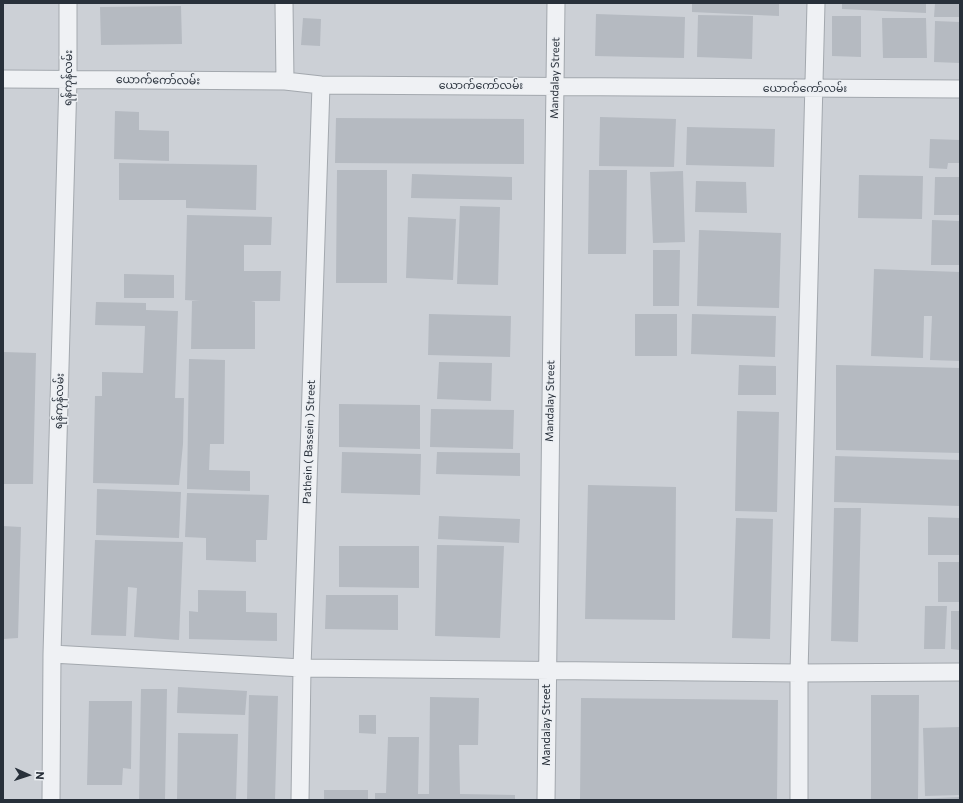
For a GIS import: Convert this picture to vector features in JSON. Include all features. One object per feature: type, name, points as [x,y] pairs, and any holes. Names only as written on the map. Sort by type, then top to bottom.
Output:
[{"type":"street","name":"ရန်ကုန်လမ်း","points":[[51,800],[52,654],[68,79],[68,3]]},
{"type":"street","points":[[284,3],[285,81]]},
{"type":"street","name":"Mandalay Street","points":[[546,800],[556,3]]},
{"type":"street","points":[[799,800],[799,673],[816,3]]},
{"type":"street","name":"ယောက်ကော်လမ်း","points":[[3,79],[285,81],[321,85],[960,89]]},
{"type":"street","name":"Pathein ( Bassein ) Street","points":[[300,800],[302,668],[321,85]]},
{"type":"street","points":[[52,654],[302,668],[799,673],[960,672]]},
{"type":"shaded area","points":[[3,3],[960,3],[960,800],[3,800]]},
{"type":"building","points":[[692,3],[779,3],[779,16],[692,12]]},
{"type":"building","points":[[842,3],[926,3],[926,13],[842,9]]},
{"type":"building","points":[[935,3],[960,3],[960,17],[934,17]]},
{"type":"building","points":[[181,6],[182,44],[101,45],[100,7]]},
{"type":"building","points":[[596,14],[685,17],[684,58],[595,56]]},
{"type":"building","points":[[698,15],[753,16],[752,59],[697,57]]},
{"type":"building","points":[[832,16],[861,16],[861,57],[832,56]]},
{"type":"building","points":[[303,18],[321,19],[320,46],[301,45]]},
{"type":"building","points":[[882,18],[926,18],[927,58],[883,58]]},
{"type":"building","points":[[935,21],[960,22],[960,63],[934,62]]},
{"type":"building","points":[[115,111],[139,112],[139,130],[169,131],[169,161],[114,159]]},
{"type":"building","points":[[600,117],[676,119],[674,167],[599,166]]},
{"type":"building","points":[[336,118],[524,119],[524,164],[335,163]]},
{"type":"building","points":[[687,127],[775,129],[774,167],[686,165]]},
{"type":"building","points":[[930,139],[960,140],[960,163],[948,163],[947,169],[929,168]]},
{"type":"building","points":[[119,163],[257,165],[256,210],[186,208],[186,200],[119,200]]},
{"type":"building","points":[[337,170],[387,170],[387,283],[336,283]]},
{"type":"building","points":[[589,170],[627,170],[626,254],[588,254]]},
{"type":"building","points":[[683,171],[685,242],[653,243],[650,172]]},
{"type":"building","points":[[412,174],[512,177],[512,200],[411,198]]},
{"type":"building","points":[[859,175],[923,176],[922,219],[858,218]]},
{"type":"building","points":[[935,177],[960,177],[960,215],[934,215]]},
{"type":"building","points":[[696,181],[746,182],[747,213],[695,212]]},
{"type":"building","points":[[460,206],[500,207],[498,285],[457,284]]},
{"type":"building","points":[[187,215],[272,217],[271,245],[244,245],[244,271],[281,271],[280,301],[251,301],[255,302],[255,349],[191,349],[192,301],[200,301],[185,300]]},
{"type":"building","points":[[408,217],[456,219],[453,280],[406,278]]},
{"type":"building","points":[[932,220],[960,221],[959,265],[931,265]]},
{"type":"building","points":[[699,230],[781,233],[779,308],[697,306]]},
{"type":"building","points":[[653,250],[680,250],[679,306],[653,306]]},
{"type":"building","points":[[874,269],[960,272],[960,361],[930,360],[932,316],[924,316],[923,358],[871,356]]},
{"type":"building","points":[[124,274],[174,275],[174,298],[124,298]]},
{"type":"building","points":[[96,302],[146,303],[146,310],[178,311],[175,398],[184,398],[183,444],[179,485],[93,483],[95,396],[102,396],[102,372],[143,373],[145,326],[95,325]]},
{"type":"building","points":[[429,314],[511,316],[510,357],[428,355]]},
{"type":"building","points":[[635,314],[677,314],[677,356],[635,356]]},
{"type":"building","points":[[692,314],[776,316],[775,357],[691,354]]},
{"type":"building","points":[[3,352],[36,353],[33,484],[3,484]]},
{"type":"building","points":[[189,359],[225,360],[224,444],[210,444],[209,470],[250,471],[250,491],[187,489]]},
{"type":"building","points":[[439,362],[492,363],[491,401],[437,399]]},
{"type":"building","points":[[739,365],[776,366],[776,395],[738,395]]},
{"type":"building","points":[[836,365],[960,368],[960,453],[836,450]]},
{"type":"building","points":[[339,404],[420,405],[420,449],[339,447]]},
{"type":"building","points":[[431,409],[514,410],[513,449],[430,447]]},
{"type":"building","points":[[737,411],[779,412],[777,512],[735,511]]},
{"type":"building","points":[[342,452],[421,454],[420,495],[341,493]]},
{"type":"building","points":[[437,452],[520,453],[520,476],[436,474]]},
{"type":"building","points":[[835,456],[960,460],[960,506],[834,502]]},
{"type":"building","points":[[588,485],[676,487],[675,620],[585,619]]},
{"type":"building","points":[[97,489],[181,492],[179,538],[96,535]]},
{"type":"building","points":[[187,493],[269,495],[267,540],[256,540],[256,562],[206,560],[206,538],[185,537]]},
{"type":"building","points":[[834,508],[861,508],[858,642],[831,641]]},
{"type":"building","points":[[439,516],[520,519],[519,543],[438,539]]},
{"type":"building","points":[[928,517],[960,518],[960,555],[928,555]]},
{"type":"building","points":[[736,518],[773,519],[770,639],[732,638]]},
{"type":"building","points":[[3,526],[21,527],[18,638],[3,639]]},
{"type":"building","points":[[95,540],[183,542],[179,640],[134,637],[137,588],[128,587],[126,636],[91,635]]},
{"type":"building","points":[[437,545],[504,546],[500,638],[435,636]]},
{"type":"building","points":[[339,546],[419,546],[419,588],[339,587]]},
{"type":"building","points":[[938,562],[960,562],[960,602],[938,602]]},
{"type":"building","points":[[198,590],[246,591],[246,612],[277,613],[277,641],[189,639],[189,611],[198,612]]},
{"type":"building","points":[[326,595],[398,595],[398,630],[325,629]]},
{"type":"building","points":[[925,606],[947,606],[945,649],[924,649]]},
{"type":"building","points":[[951,611],[960,611],[960,650],[951,649]]},
{"type":"building","points":[[178,687],[247,691],[245,715],[177,713]]},
{"type":"building","points":[[141,689],[167,689],[165,800],[139,800]]},
{"type":"building","points":[[249,695],[278,696],[275,800],[247,800]]},
{"type":"building","points":[[871,695],[919,695],[918,800],[871,800]]},
{"type":"building","points":[[430,697],[479,698],[478,745],[459,745],[460,794],[515,795],[515,800],[375,800],[375,793],[386,793],[388,737],[419,737],[418,794],[429,794]]},
{"type":"building","points":[[581,698],[778,700],[777,800],[580,800]]},
{"type":"building","points":[[89,701],[132,701],[131,769],[123,768],[122,785],[87,785]]},
{"type":"building","points":[[359,715],[376,715],[376,734],[359,733]]},
{"type":"building","points":[[960,727],[960,795],[925,796],[923,728]]},
{"type":"building","points":[[178,733],[238,734],[236,800],[177,800]]},
{"type":"building","points":[[324,790],[368,790],[368,800],[324,800]]},
{"type":"building","points":[[960,797],[960,800],[918,800],[918,799]]}]
